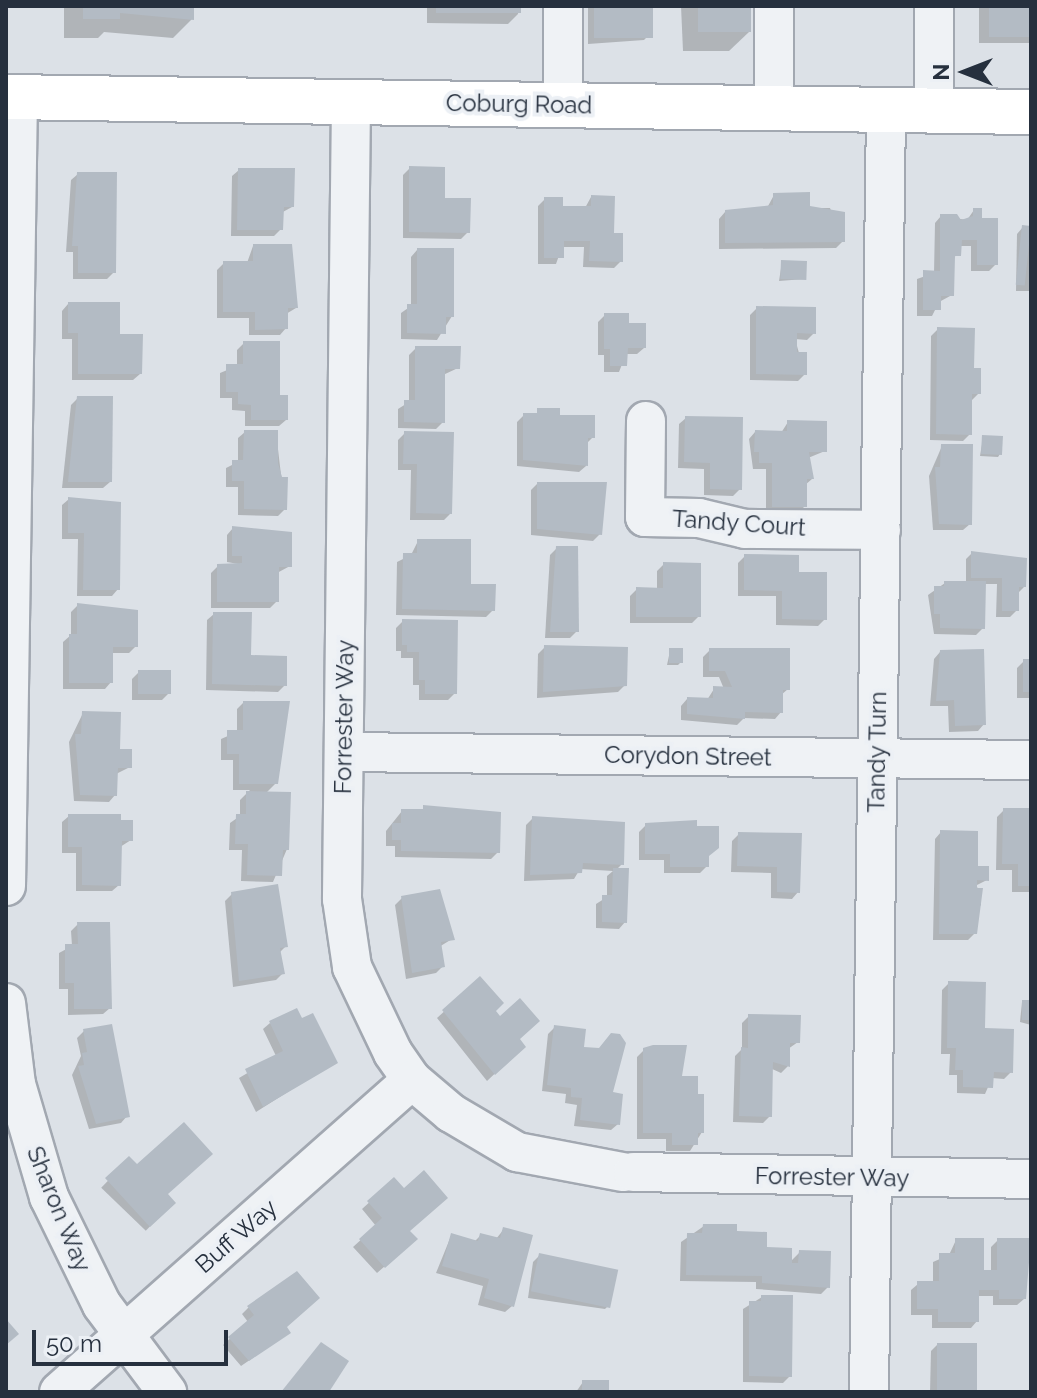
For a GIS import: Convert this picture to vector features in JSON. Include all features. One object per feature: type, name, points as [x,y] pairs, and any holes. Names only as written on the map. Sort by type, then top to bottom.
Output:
[{"type":"main road","name":"Coburg Road","points":[[12,97],[1031,112]]},
{"type":"street","points":[[563,6],[563,105]]},
{"type":"street","points":[[774,6],[774,109]]},
{"type":"street","points":[[934,6],[934,112]]},
{"type":"street","points":[[6,886],[12,97]]},
{"type":"street","name":"Forrester Way","points":[[351,102],[342,899],[347,944],[376,1026],[412,1080],[476,1130],[517,1152],[628,1172],[1031,1179]]},
{"type":"street","name":"Tandy Turn","points":[[869,1392],[886,112]]},
{"type":"street","name":"Tandy Court","points":[[646,421],[645,517],[699,518],[745,529],[881,530]]},
{"type":"street","name":"Corydon Street","points":[[344,752],[1031,760]]},
{"type":"street","name":"Sharon Way","points":[[6,1003],[16,1084],[37,1162],[81,1266],[123,1336],[167,1392]]},
{"type":"street","name":"Buff Way","points":[[59,1392],[412,1080]]},
{"type":"building","points":[[83,6],[194,6],[194,20],[120,13],[120,19],[83,19]]},
{"type":"building","points":[[436,6],[521,6],[521,13],[436,13]]},
{"type":"building","points":[[594,6],[653,6],[653,38],[594,38]]},
{"type":"building","points":[[698,6],[751,6],[751,32],[698,32]]},
{"type":"building","points":[[989,6],[1031,6],[1031,37],[989,37]]},
{"type":"building","points":[[409,166],[445,167],[445,198],[471,198],[470,233],[409,232]]},
{"type":"building","points":[[238,168],[295,168],[294,207],[284,207],[283,230],[237,230]]},
{"type":"building","points":[[77,172],[117,172],[116,273],[78,273],[78,246],[72,246]]},
{"type":"building","points":[[810,192],[810,206],[845,212],[845,242],[725,243],[725,210],[773,205],[773,193]]},
{"type":"building","points":[[591,195],[615,196],[614,233],[623,233],[623,262],[589,261],[590,241],[564,241],[564,258],[544,258],[544,197],[563,197],[563,206],[591,206]]},
{"type":"building","points":[[973,208],[982,208],[982,218],[998,218],[998,265],[977,265],[977,240],[962,240],[961,256],[955,256],[954,296],[941,296],[941,310],[923,310],[923,270],[940,271],[940,214],[957,214],[961,220],[973,216]]},
{"type":"building","points":[[1022,225],[1031,226],[1025,286],[1016,285]]},
{"type":"building","points":[[253,244],[292,244],[298,308],[288,308],[288,329],[255,330],[255,312],[223,312],[223,261],[253,261]]},
{"type":"building","points":[[417,248],[454,248],[454,317],[446,317],[446,334],[407,333],[407,304],[417,304]]},
{"type":"building","points":[[781,260],[807,261],[806,280],[780,279]]},
{"type":"building","points":[[68,302],[120,302],[120,334],[143,334],[142,374],[78,374],[78,333],[68,333]]},
{"type":"building","points":[[756,306],[816,307],[816,334],[797,333],[797,352],[807,352],[807,375],[756,374]]},
{"type":"building","points":[[604,313],[629,313],[629,323],[646,323],[646,348],[628,348],[627,366],[610,366],[610,349],[604,349]]},
{"type":"building","points":[[937,327],[975,328],[974,368],[981,368],[981,394],[972,394],[972,435],[936,434]]},
{"type":"building","points":[[243,341],[280,341],[280,395],[288,395],[288,420],[251,420],[251,405],[238,404],[238,392],[226,392],[226,364],[243,364]]},
{"type":"building","points":[[415,346],[461,346],[460,369],[445,369],[445,423],[404,422],[404,400],[415,400]]},
{"type":"building","points":[[77,396],[113,396],[112,482],[68,482]]},
{"type":"building","points":[[537,408],[560,408],[560,415],[595,415],[595,438],[588,438],[588,466],[523,460],[523,413],[537,413]]},
{"type":"building","points":[[685,416],[743,417],[742,490],[710,489],[710,463],[684,462]]},
{"type":"building","points":[[787,420],[827,421],[827,452],[809,452],[814,479],[807,479],[807,507],[772,507],[772,463],[759,463],[759,452],[754,452],[755,430],[787,431]]},
{"type":"building","points":[[244,430],[278,430],[278,463],[282,477],[288,477],[287,510],[244,509],[244,481],[232,481],[232,460],[243,460]]},
{"type":"building","points":[[404,431],[454,432],[452,514],[416,513],[417,464],[403,464]]},
{"type":"building","points":[[982,435],[1003,436],[1002,455],[981,454]]},
{"type":"building","points":[[941,444],[973,444],[972,525],[939,524],[935,467],[940,467]]},
{"type":"building","points":[[537,482],[607,482],[602,535],[537,529]]},
{"type":"building","points":[[68,497],[121,502],[120,590],[83,590],[84,533],[68,533]]},
{"type":"building","points":[[232,526],[292,532],[292,567],[279,567],[279,602],[217,602],[217,564],[242,563],[242,556],[232,556]]},
{"type":"building","points":[[417,539],[471,539],[471,584],[496,584],[495,611],[402,609],[403,553],[417,553]]},
{"type":"building","points":[[556,546],[578,546],[579,632],[550,632]]},
{"type":"building","points":[[971,551],[1027,558],[1026,587],[1019,587],[1019,611],[1002,611],[1002,578],[971,578]]},
{"type":"building","points":[[744,554],[799,555],[799,572],[827,572],[827,620],[782,619],[782,591],[744,590]]},
{"type":"building","points":[[663,562],[701,563],[701,617],[636,617],[636,587],[663,588]]},
{"type":"building","points":[[944,581],[986,581],[985,629],[940,628],[940,614],[934,614],[934,586],[944,586]]},
{"type":"building","points":[[77,603],[138,610],[138,647],[113,647],[113,683],[69,683],[69,634],[77,634]]},
{"type":"building","points":[[213,612],[252,612],[251,655],[287,656],[287,686],[212,684]]},
{"type":"building","points":[[402,619],[458,620],[457,694],[425,694],[425,680],[419,680],[419,652],[407,652],[407,645],[402,645]]},
{"type":"building","points":[[544,645],[628,647],[627,686],[543,692]]},
{"type":"building","points":[[669,648],[683,648],[683,663],[669,663]]},
{"type":"building","points":[[709,648],[790,648],[790,690],[783,690],[783,713],[745,712],[745,719],[687,714],[687,697],[713,698],[713,686],[732,687],[725,671],[709,671]]},
{"type":"building","points":[[984,649],[986,725],[955,726],[954,700],[936,701],[940,650]]},
{"type":"building","points":[[1023,659],[1031,659],[1031,692],[1023,692]]},
{"type":"building","points":[[138,670],[171,670],[171,694],[138,694]]},
{"type":"building","points":[[243,701],[290,701],[278,784],[239,784],[239,754],[227,754],[227,730],[243,730]]},
{"type":"building","points":[[82,711],[121,712],[120,749],[132,749],[132,768],[118,768],[117,796],[80,795],[75,734],[81,734]]},
{"type":"building","points":[[246,791],[291,792],[289,850],[283,850],[282,876],[247,875],[248,844],[235,844],[236,814],[246,814]]},
{"type":"building","points":[[423,805],[501,812],[500,853],[401,851],[401,840],[392,840],[392,823],[401,823],[401,809],[423,809]]},
{"type":"building","points":[[1003,808],[1031,808],[1031,886],[1018,886],[1018,864],[1002,864]]},
{"type":"building","points":[[68,814],[121,814],[121,820],[133,820],[133,841],[122,841],[121,886],[82,885],[82,847],[68,847]]},
{"type":"building","points":[[532,816],[625,822],[624,865],[583,863],[582,873],[530,875]]},
{"type":"building","points":[[697,820],[697,826],[719,826],[719,848],[709,856],[709,867],[670,867],[670,854],[645,854],[645,823]]},
{"type":"building","points":[[940,830],[978,831],[978,866],[989,866],[989,881],[977,880],[977,888],[983,888],[977,934],[939,934]]},
{"type":"building","points":[[738,832],[802,833],[800,893],[777,892],[777,867],[737,866]]},
{"type":"building","points":[[613,868],[629,868],[627,923],[602,922],[602,895],[612,895]]},
{"type":"building","points":[[278,884],[288,947],[280,948],[285,974],[239,981],[231,892]]},
{"type":"building","points":[[440,889],[455,940],[441,942],[445,967],[412,973],[401,896]]},
{"type":"building","points":[[77,922],[110,922],[112,1009],[74,1009],[74,983],[65,983],[65,944],[78,944]]},
{"type":"building","points":[[480,976],[504,1003],[496,1011],[500,1016],[520,998],[540,1021],[520,1039],[526,1047],[495,1075],[442,1010]]},
{"type":"building","points":[[948,981],[986,982],[985,1028],[1014,1029],[1013,1073],[994,1072],[993,1088],[963,1087],[963,1070],[955,1070],[956,1048],[947,1048]]},
{"type":"building","points":[[1022,1000],[1031,1000],[1031,1020],[1022,1020]]},
{"type":"building","points":[[297,1008],[302,1018],[313,1013],[338,1063],[263,1107],[245,1069],[283,1051],[269,1021]]},
{"type":"building","points":[[748,1014],[801,1015],[800,1043],[790,1043],[790,1067],[773,1062],[772,1117],[739,1116],[741,1047],[748,1048]]},
{"type":"building","points":[[112,1024],[130,1117],[96,1124],[78,1066],[84,1065],[82,1053],[87,1052],[83,1029]]},
{"type":"building","points":[[554,1025],[586,1029],[584,1047],[599,1048],[611,1033],[620,1034],[626,1043],[613,1092],[623,1094],[620,1125],[580,1120],[582,1098],[571,1097],[571,1088],[547,1085]]},
{"type":"building","points":[[687,1045],[682,1076],[698,1076],[698,1094],[704,1094],[704,1133],[698,1133],[698,1145],[672,1145],[672,1133],[643,1133],[643,1048]]},
{"type":"building","points":[[184,1122],[213,1154],[168,1194],[176,1203],[150,1227],[105,1178],[129,1156],[137,1164]]},
{"type":"building","points":[[424,1170],[448,1198],[410,1231],[418,1239],[385,1268],[359,1239],[382,1218],[367,1201],[394,1177],[404,1188]]},
{"type":"building","points":[[703,1224],[737,1224],[737,1231],[767,1232],[767,1247],[792,1248],[792,1263],[798,1263],[799,1250],[831,1251],[830,1288],[762,1283],[762,1276],[686,1275],[687,1233],[702,1233]]},
{"type":"building","points":[[503,1227],[533,1235],[514,1307],[484,1298],[489,1279],[442,1266],[451,1233],[478,1241],[480,1233],[500,1238]]},
{"type":"building","points":[[955,1238],[984,1238],[984,1270],[997,1270],[997,1238],[1031,1238],[1026,1299],[999,1299],[999,1290],[979,1290],[979,1322],[938,1322],[938,1309],[917,1309],[917,1281],[939,1281],[939,1253],[955,1253]]},
{"type":"building","points":[[539,1253],[618,1270],[610,1308],[531,1291]]},
{"type":"building","points":[[297,1271],[320,1298],[287,1327],[291,1333],[249,1361],[228,1337],[254,1315],[247,1306]]},
{"type":"building","points":[[761,1295],[793,1295],[792,1377],[749,1376],[749,1301],[761,1301]]},
{"type":"building","points":[[6,1319],[19,1334],[6,1345]]},
{"type":"building","points":[[321,1342],[349,1361],[329,1392],[281,1392]]},
{"type":"building","points":[[937,1343],[977,1343],[977,1392],[937,1392]]},
{"type":"building","points":[[582,1380],[609,1380],[609,1392],[582,1392]]}]
